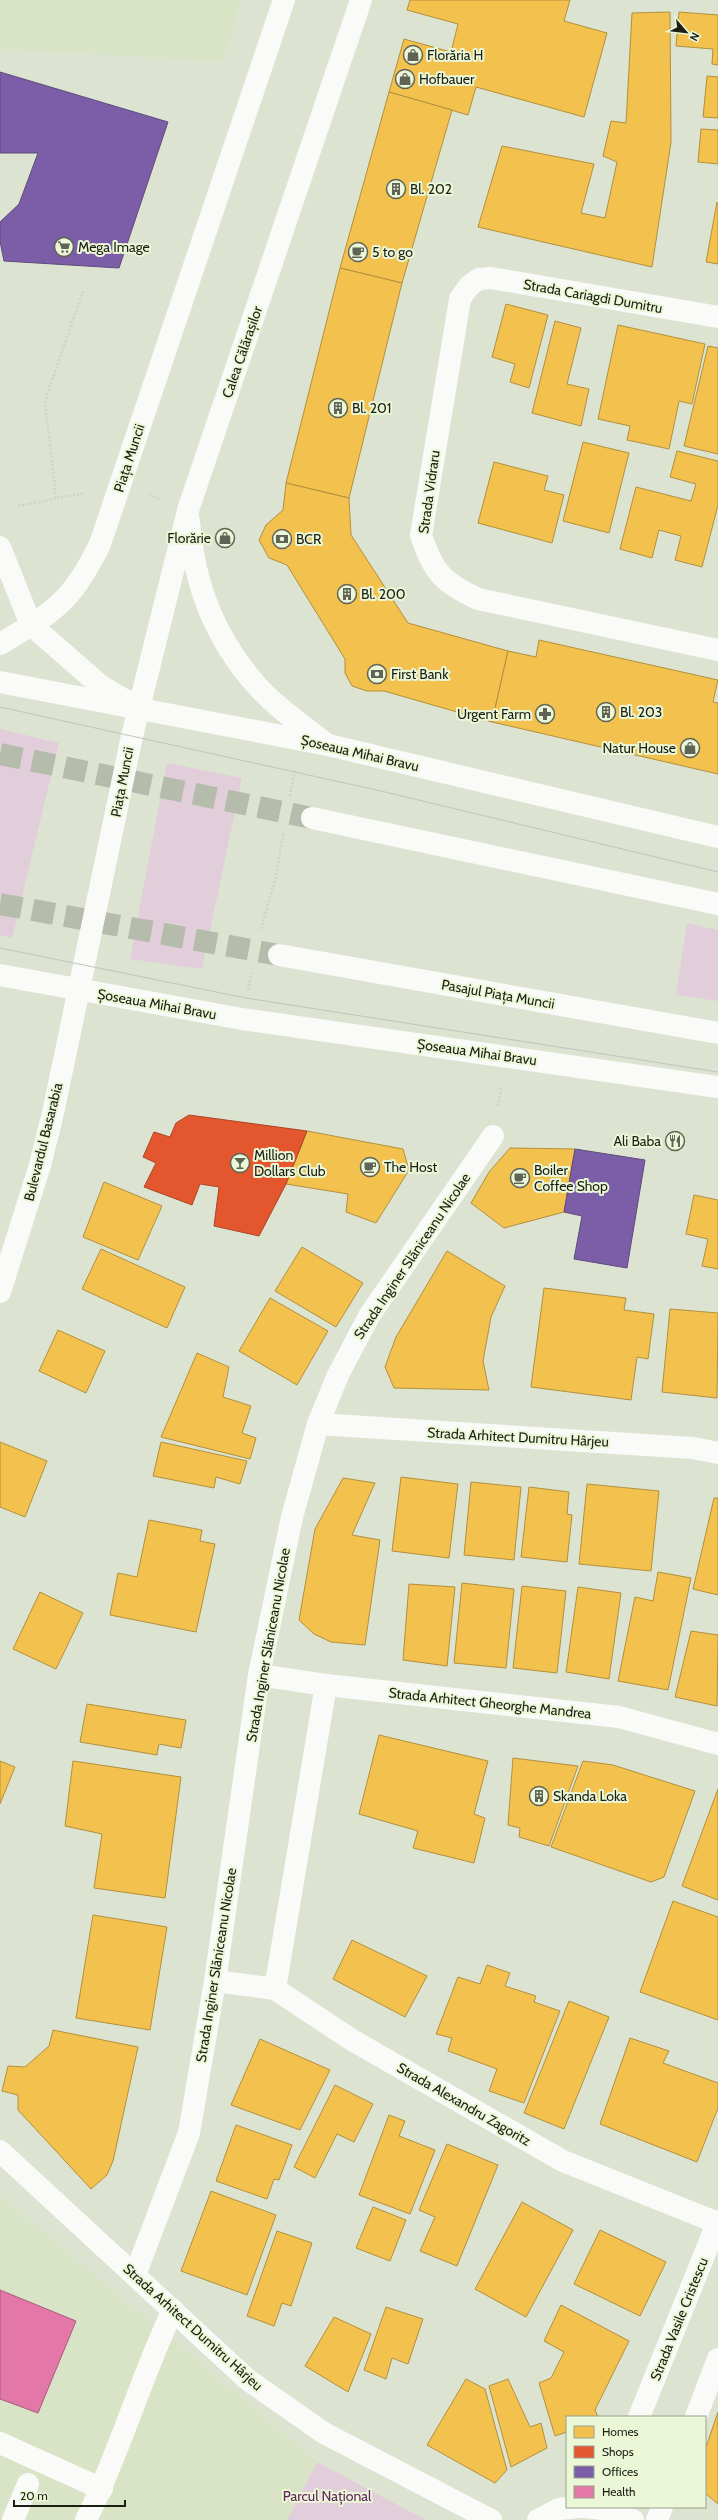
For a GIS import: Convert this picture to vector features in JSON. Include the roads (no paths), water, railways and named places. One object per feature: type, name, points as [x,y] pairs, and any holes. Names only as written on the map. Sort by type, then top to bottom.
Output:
[{"type":"main road","name":"Piața Muncii","points":[[0,644],[48,615],[68,598],[86,573],[100,544],[284,0]]},
{"type":"main road","name":"Calea Călărașilor","points":[[138,708],[189,507],[361,0]]},
{"type":"main road","name":"Strada Cariagdi Dumitru","points":[[469,286],[479,280],[491,278],[718,317]]},
{"type":"main road","name":"Strada Vidraru","points":[[469,286],[460,299],[449,351],[421,536],[428,557],[438,572],[453,587],[478,599],[718,650]]},
{"type":"main road","points":[[189,507],[190,535],[200,591],[226,645],[259,688],[328,745]]},
{"type":"main road","points":[[0,547],[31,625],[101,686],[138,708]]},
{"type":"main road","name":"Șoseaua Mihai Bravu","points":[[0,682],[301,739],[718,837]]},
{"type":"main road","name":"Piața Muncii","points":[[78,990],[138,708]]},
{"type":"main road","points":[[312,818],[718,904]]},
{"type":"main road","name":"Pasajul Piața Muncii","points":[[279,955],[718,1033]]},
{"type":"main road","name":"Șoseaua Mihai Bravu","points":[[0,975],[242,1019],[507,1055],[718,1087]]},
{"type":"main road","name":"Bulevardul Basarabia","points":[[0,1292],[40,1165],[78,990]]},
{"type":"main road","name":"Strada Inginer Slăniceanu Nicolae","points":[[135,2275],[189,2133],[215,1981],[260,1675],[292,1517],[318,1424],[338,1375],[369,1316],[493,1136]]},
{"type":"main road","name":"Strada Arhitect Dumitru Hârjeu","points":[[318,1424],[694,1448],[718,1453]]},
{"type":"main road","name":"Strada Arhitect Gheorghe Mandrea","points":[[260,1675],[326,1685],[619,1717],[718,1744]]},
{"type":"main road","points":[[275,1989],[326,1685]]},
{"type":"main road","name":"Strada Alexandru Zagoritz","points":[[215,1981],[275,1989],[352,2040],[563,2161],[718,2222]]},
{"type":"main road","name":"Strada Arhitect Dumitru Hârjeu","points":[[0,2151],[248,2380],[324,2433],[490,2520]]},
{"type":"main road","name":"Strada Vasile Cristescu","points":[[639,2416],[718,2222]]},
{"type":"main road","points":[[86,2520],[102,2489],[157,2344],[173,2310]]},
{"type":"main road","points":[[696,2416],[718,2359]]},
{"type":"main road","points":[[0,2443],[102,2489]]},
{"type":"main road","points":[[13,2520],[28,2484]]},
{"type":"main road","points":[[538,2520],[559,2509],[569,2508]]},
{"type":"main road","points":[[597,2508],[634,2520]]},
{"type":"main road","points":[[657,2520],[662,2508]]},
{"type":"tunnel","points":[[0,754],[312,818]]},
{"type":"tunnel","points":[[0,904],[279,955]]},
{"type":"tram line","points":[[0,707],[381,791],[718,872]]},
{"type":"tram line","points":[[0,948],[246,998],[718,1072]]},
{"type":"place","name":"Florăria H","points":[[413,55]]},
{"type":"place","name":"Hofbauer","points":[[405,79]]},
{"type":"place","name":"Bl. 202","points":[[396,189]]},
{"type":"place","name":"Mega Image","points":[[64,247]]},
{"type":"place","name":"5 to go","points":[[358,252]]},
{"type":"place","name":"Bl. 201","points":[[338,408]]},
{"type":"place","name":"Florărie","points":[[225,538]]},
{"type":"place","name":"BCR","points":[[282,539]]},
{"type":"place","name":"Bl. 200","points":[[347,594]]},
{"type":"place","name":"First Bank","points":[[377,674]]},
{"type":"place","name":"Bl. 203","points":[[606,712]]},
{"type":"place","name":"Urgent Farm","points":[[545,714]]},
{"type":"place","name":"Natur House","points":[[690,748]]},
{"type":"place","name":"Ali Baba","points":[[675,1141]]},
{"type":"place","name":"Million Dollars Club","points":[[240,1163]]},
{"type":"place","name":"The Host","points":[[370,1167]]},
{"type":"place","name":"Boiler Coffee Shop","points":[[520,1178]]},
{"type":"place","name":"Skanda Loka","points":[[539,1796]]},
{"type":"park label","name":"Parcul Național","points":[[327,2496]]}]
